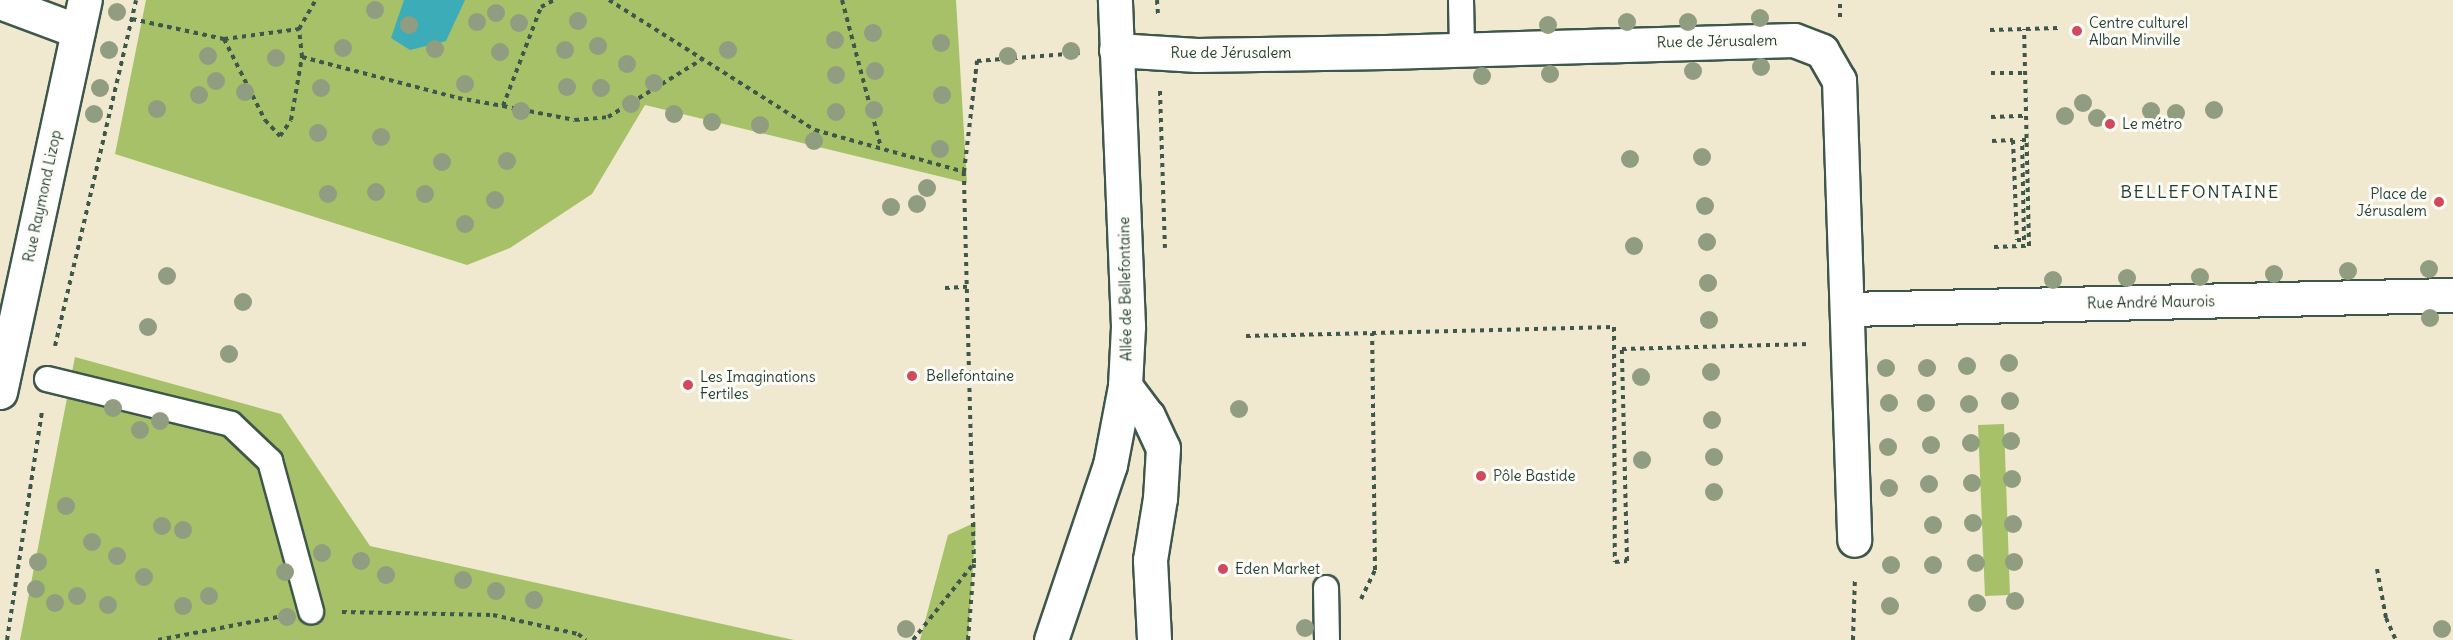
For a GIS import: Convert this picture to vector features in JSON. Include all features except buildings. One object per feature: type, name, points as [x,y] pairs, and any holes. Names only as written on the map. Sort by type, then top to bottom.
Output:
[{"type":"street","name":"Allée de Bellefontaine","points":[[1051,640],[1110,465],[1125,386],[1128,326],[1115,0]]},
{"type":"street","points":[[0,2],[82,15]]},
{"type":"street","name":"Rue Raymond Lizop","points":[[0,392],[82,15]]},
{"type":"street","name":"Rue de Jérusalem","points":[[1116,50],[1197,55],[1794,40],[1822,51],[1839,80],[1854,540]]},
{"type":"street","name":"Rue André Maurois","points":[[1848,309],[2453,295]]},
{"type":"street","points":[[1125,386],[1148,416],[1162,448],[1160,498],[1150,560],[1154,640]]},
{"type":"lane","points":[[1461,0],[1462,48]]},
{"type":"lane","points":[[47,380],[231,424],[270,461],[311,611]]},
{"type":"lane","points":[[1326,588],[1327,640]]},
{"type":"path","points":[[7,640],[47,380],[136,0]]},
{"type":"path","points":[[224,39],[265,120],[280,136],[291,120],[302,57],[299,29],[316,0]]},
{"type":"path","points":[[503,106],[541,7],[554,0]]},
{"type":"path","points":[[609,0],[815,130],[964,172]]},
{"type":"path","points":[[842,0],[881,149]]},
{"type":"path","points":[[132,19],[224,39],[299,29]]},
{"type":"path","points":[[1990,30],[2058,28]]},
{"type":"path","points":[[1994,247],[2029,246],[2024,29]]},
{"type":"path","points":[[968,640],[974,563],[964,172],[977,61],[1116,50]]},
{"type":"path","points":[[302,57],[458,99],[575,120],[608,117],[701,60]]},
{"type":"path","points":[[1991,73],[2025,73]]},
{"type":"path","points":[[1991,117],[2026,116]]},
{"type":"path","points":[[1992,141],[2013,140],[2017,240],[2024,240],[2022,140],[2026,140]]},
{"type":"path","points":[[945,288],[967,287]]},
{"type":"path","points":[[1246,336],[1614,327],[1615,562],[1627,561],[1622,349],[1849,343]]},
{"type":"path","points":[[1360,603],[1375,570],[1372,333]]},
{"type":"path","points":[[1853,640],[1854,540]]},
{"type":"path","points":[[913,640],[974,563]]},
{"type":"path","points":[[2377,569],[2385,618],[2396,640]]},
{"type":"path","points":[[158,640],[311,611],[493,615],[578,634],[586,640]]},
{"type":"green space","points":[[146,0],[956,0],[967,183],[645,105],[592,194],[510,248],[467,265],[115,154]]},
{"type":"green space","points":[[75,357],[281,414],[370,546],[794,640],[20,640]]},
{"type":"green space","points":[[2004,424],[2010,595],[1985,596],[1978,425]]},
{"type":"green space","points":[[976,522],[968,640],[920,640],[948,535]]},
{"type":"water","points":[[404,0],[465,0],[446,41],[410,50],[391,38]]},
{"type":"place","name":"Centre culturel Alban Minville","points":[[2077,31]]},
{"type":"place","name":"Le métro","points":[[2110,124]]},
{"type":"place","name":"Place de Jérusalem","points":[[2439,202]]},
{"type":"place","name":"Bellefontaine","points":[[912,376]]},
{"type":"place","name":"Les Imaginations Fertiles","points":[[688,385]]},
{"type":"place","name":"Pôle Bastide","points":[[1481,476]]},
{"type":"place","name":"Eden Market","points":[[1223,569]]},
{"type":"district","name":"BELLEFONTAINE","points":[[2200,192]]}]
